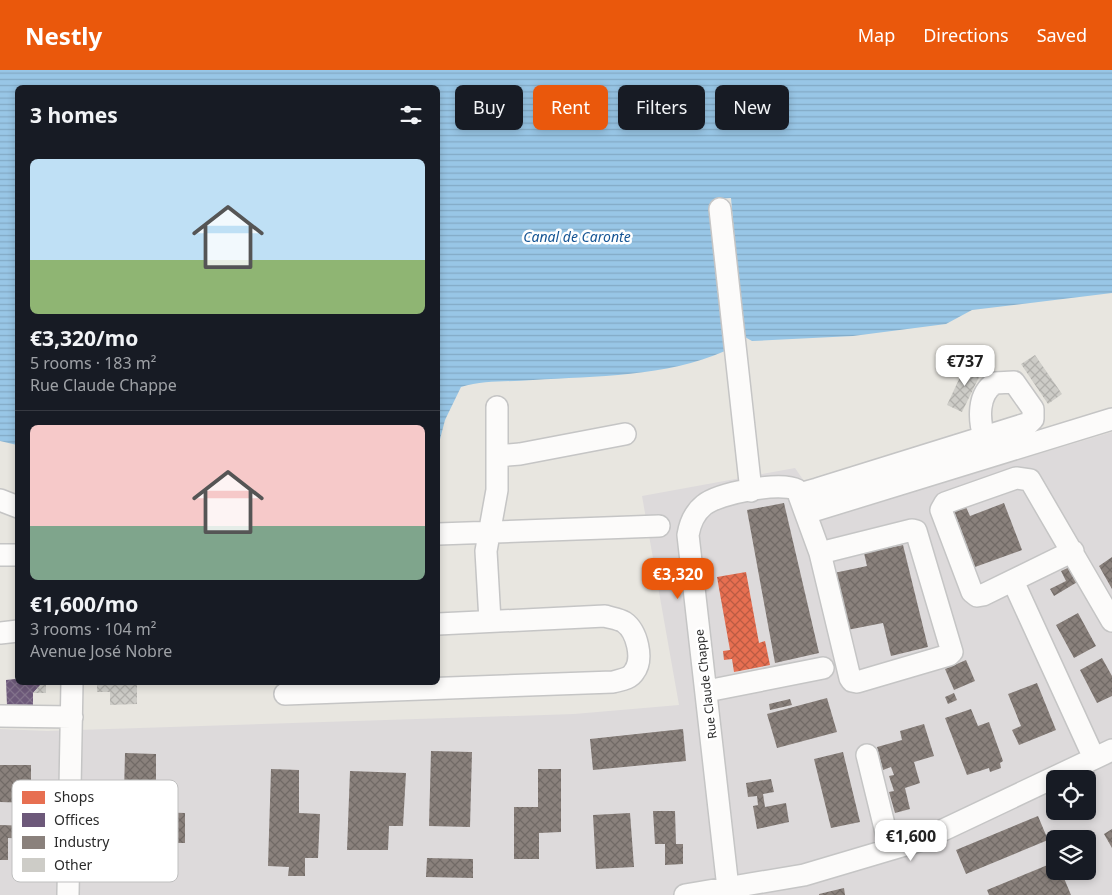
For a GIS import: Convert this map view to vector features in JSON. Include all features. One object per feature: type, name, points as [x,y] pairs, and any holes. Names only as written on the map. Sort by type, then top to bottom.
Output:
[{"type":"street","points":[[720,209],[751,491]]},
{"type":"street","points":[[490,621],[486,552],[496,500],[498,407]]},
{"type":"street","points":[[806,512],[1112,419]]},
{"type":"street","points":[[498,456],[520,454],[625,434]]},
{"type":"street","points":[[806,512],[984,437]]},
{"type":"street","points":[[1073,552],[983,595],[977,596],[972,592],[940,510],[945,503],[1016,478],[1030,480],[1073,552],[1112,621]]},
{"type":"street","name":"Rue Claude Chappe","points":[[728,888],[688,535],[690,523],[704,505],[715,498],[783,486],[796,490],[806,512]]},
{"type":"street","points":[[0,500],[15,506]]},
{"type":"street","points":[[806,512],[820,553],[852,682],[940,658],[952,652],[916,532],[912,530],[820,553]]},
{"type":"street","points":[[440,534],[659,526]]},
{"type":"street","points":[[0,554],[15,555]]},
{"type":"street","points":[[685,895],[804,875],[922,840],[1103,754],[1013,580]]},
{"type":"street","points":[[285,694],[346,687],[613,682],[634,673],[638,662],[638,645],[633,632],[624,622],[605,616],[440,624]]},
{"type":"street","points":[[0,633],[15,631]]},
{"type":"street","points":[[707,691],[823,668]]},
{"type":"street","points":[[71,780],[72,685]]},
{"type":"street","points":[[0,716],[72,717]]},
{"type":"street","points":[[867,756],[890,849]]},
{"type":"street","points":[[68,882],[68,895]]},
{"type":"shaded area","points":[[1112,432],[1112,895],[0,895],[0,729],[47,731],[574,714],[679,705],[642,496],[795,468],[829,517]]},
{"type":"water","name":"Canal de Caronte","points":[[0,70],[1112,70],[1112,293],[972,310],[946,324],[853,336],[752,341],[743,336],[731,198],[715,199],[725,351],[702,360],[655,371],[606,376],[488,382],[461,387],[445,420],[440,439],[440,85],[15,85],[15,445],[0,441]]},
{"type":"building: Shops","points":[[746,572],[759,643],[765,641],[770,665],[734,672],[732,659],[724,660],[723,651],[730,650],[717,577]]},
{"type":"building: Offices","points":[[15,679],[15,685],[40,685],[33,693],[33,706],[7,706],[6,680]]},
{"type":"building: Industry","points":[[784,503],[819,653],[775,663],[747,510]]},
{"type":"building: Industry","points":[[1004,503],[1022,550],[975,567],[954,511],[966,507],[970,516]]},
{"type":"building: Industry","points":[[903,545],[928,647],[891,656],[883,623],[847,630],[834,573],[867,566],[864,553]]},
{"type":"building: Industry","points":[[1112,557],[1112,589],[1099,566]]},
{"type":"building: Industry","points":[[1072,566],[1079,581],[1054,596],[1050,589],[1066,581],[1061,571]]},
{"type":"building: Industry","points":[[1078,613],[1096,646],[1074,658],[1056,625]]},
{"type":"building: Industry","points":[[1102,658],[1112,676],[1112,696],[1097,703],[1080,670]]},
{"type":"building: Industry","points":[[966,660],[975,681],[954,690],[945,669]]},
{"type":"building: Industry","points":[[1037,683],[1056,730],[1019,745],[1012,730],[1021,726],[1008,694]]},
{"type":"building: Industry","points":[[954,693],[957,700],[948,704],[945,697]]},
{"type":"building: Industry","points":[[827,698],[837,732],[777,748],[767,714]]},
{"type":"building: Industry","points":[[790,699],[792,705],[770,710],[769,704]]},
{"type":"building: Industry","points":[[971,709],[978,726],[989,722],[1003,761],[1000,763],[1001,768],[990,772],[989,768],[967,775],[945,718]]},
{"type":"building: Industry","points":[[924,724],[934,756],[914,762],[920,783],[905,788],[910,809],[895,813],[889,792],[894,791],[889,776],[894,775],[891,767],[883,770],[877,747],[902,740],[900,731]]},
{"type":"building: Industry","points":[[683,729],[686,761],[593,770],[590,739]]},
{"type":"building: Industry","points":[[431,751],[472,752],[470,827],[429,826]]},
{"type":"building: Industry","points":[[843,752],[860,822],[831,828],[814,759]]},
{"type":"building: Industry","points":[[125,753],[156,754],[156,780],[124,780]]},
{"type":"building: Industry","points":[[0,765],[31,765],[31,780],[12,780],[12,802],[0,802]]},
{"type":"building: Industry","points":[[271,769],[299,770],[299,813],[320,814],[318,858],[305,858],[305,876],[288,876],[289,867],[268,866]]},
{"type":"building: Industry","points":[[538,769],[561,769],[561,832],[539,833],[539,859],[514,859],[514,807],[538,807]]},
{"type":"building: Industry","points":[[350,771],[406,773],[403,826],[389,826],[388,850],[347,850]]},
{"type":"building: Industry","points":[[771,779],[774,792],[763,794],[765,807],[786,803],[789,822],[757,829],[753,806],[758,805],[757,796],[748,797],[746,783]]},
{"type":"building: Industry","points":[[653,811],[675,811],[676,844],[683,844],[683,864],[665,865],[665,844],[655,844]]},
{"type":"building: Industry","points":[[178,813],[185,813],[185,843],[178,843]]},
{"type":"building: Industry","points":[[630,813],[634,867],[596,869],[593,815]]},
{"type":"building: Industry","points":[[1038,816],[1046,835],[1046,841],[966,874],[956,850]]},
{"type":"building: Industry","points":[[0,825],[12,825],[12,838],[8,838],[8,860],[0,860]]},
{"type":"building: Industry","points":[[1112,829],[1112,848],[1104,834]]},
{"type":"building: Industry","points":[[427,858],[473,859],[473,878],[426,877]]},
{"type":"building: Industry","points":[[1046,866],[1046,880],[1065,880],[1071,895],[989,895],[987,890]]},
{"type":"building: Industry","points":[[844,888],[845,895],[819,895],[819,894]]},
{"type":"building: Other","points":[[1035,355],[1062,394],[1048,404],[1021,364]]},
{"type":"building: Other","points":[[967,362],[986,371],[982,371],[962,412],[947,405]]},
{"type":"building: Other","points":[[40,685],[46,685],[46,693],[33,693]]},
{"type":"building: Other","points":[[97,685],[137,685],[137,704],[110,705],[110,692],[97,692]]}]
